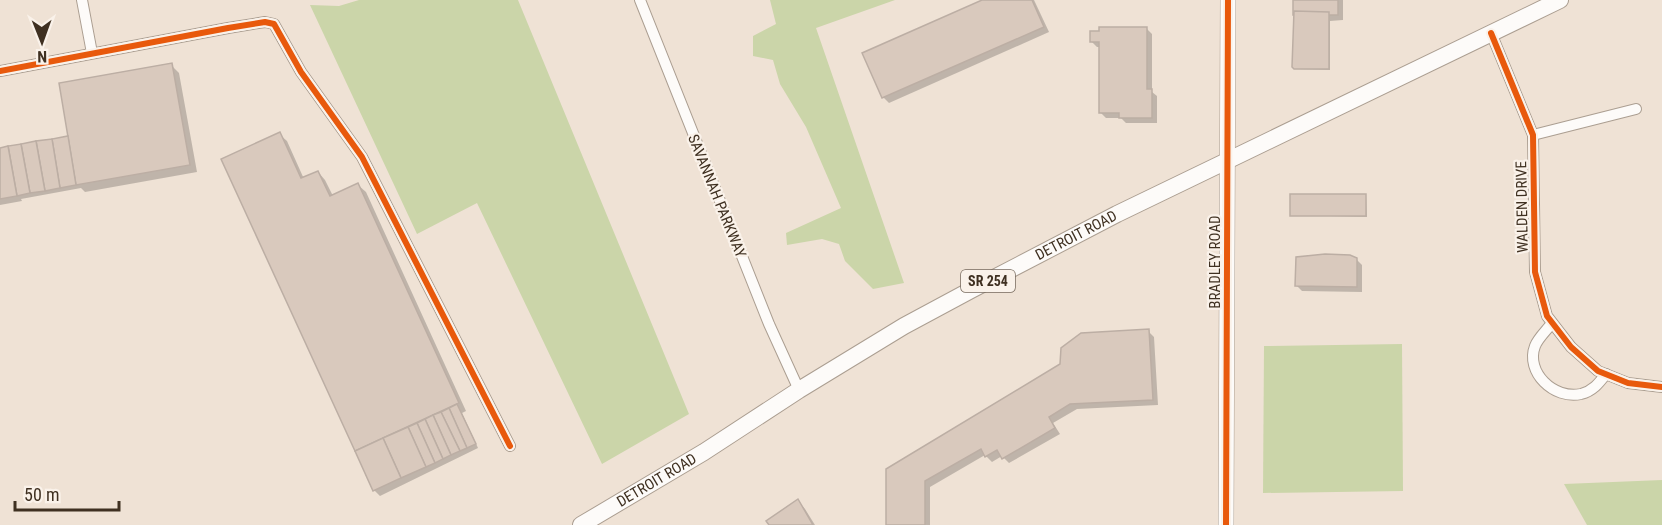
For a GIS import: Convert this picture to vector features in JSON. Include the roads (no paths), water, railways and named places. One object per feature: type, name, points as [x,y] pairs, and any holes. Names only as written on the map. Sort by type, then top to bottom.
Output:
[{"type":"main road","name":"DETROIT ROAD","points":[[581,525],[704,452],[799,390],[904,326],[961,295],[1117,214],[1560,0]]},
{"type":"street","points":[[82,0],[92,53]]},
{"type":"street","name":"SAVANNAH PARKWAY","points":[[640,0],[769,324],[799,390]]},
{"type":"street","name":"BRADLEY ROAD","points":[[1226,525],[1228,0]]},
{"type":"street","points":[[0,70],[250,24],[265,22],[277,27],[301,72],[362,157],[510,446]]},
{"type":"street","name":"WALDEN DRIVE","points":[[1491,33],[1533,135],[1535,272],[1546,316],[1571,347],[1598,371],[1628,383],[1662,387]]},
{"type":"street","points":[[1533,135],[1636,109]]},
{"type":"street","points":[[1552,323],[1535,344],[1533,353],[1534,369],[1541,378],[1556,392],[1570,396],[1593,389],[1606,374]]}]
